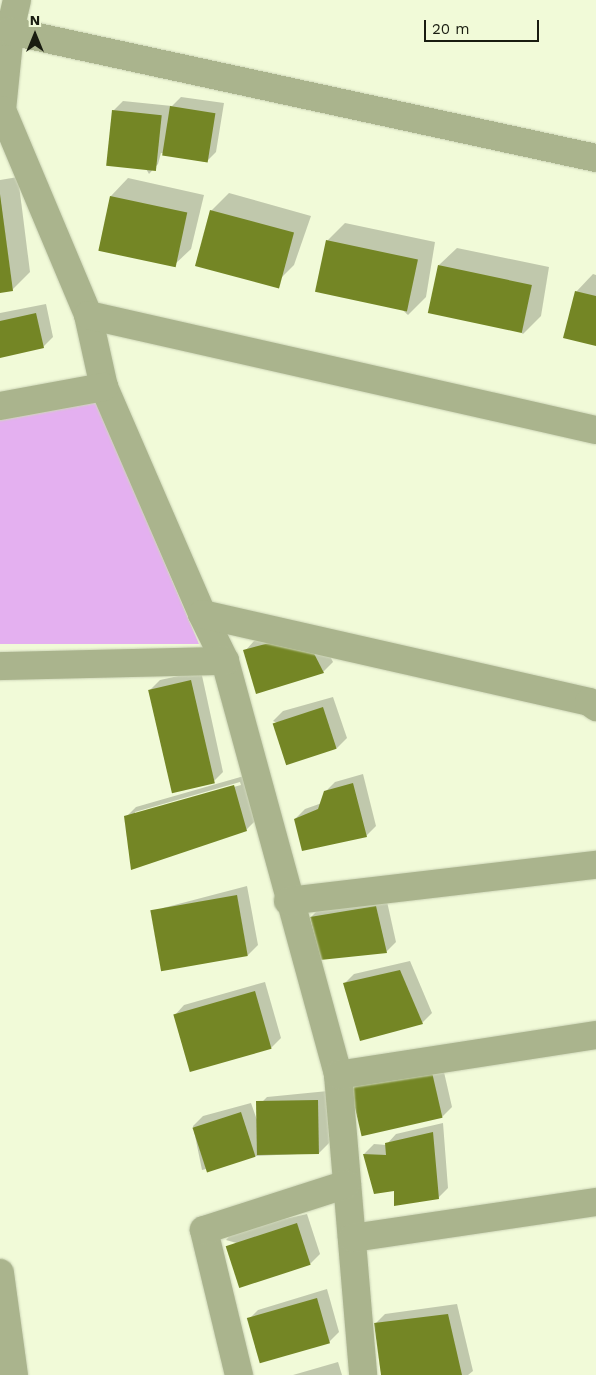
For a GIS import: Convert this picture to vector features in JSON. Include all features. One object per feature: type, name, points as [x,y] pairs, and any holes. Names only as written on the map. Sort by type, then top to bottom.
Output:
[{"type":"street","points":[[17,0],[5,32],[2,110],[88,315],[104,387],[202,614],[225,661],[288,901],[338,1075],[363,1375]]},
{"type":"street","points":[[5,32],[596,158]]},
{"type":"street","points":[[88,315],[596,430]]},
{"type":"street","points":[[0,406],[104,387]]},
{"type":"street","points":[[202,614],[589,702],[596,707]]},
{"type":"street","points":[[0,666],[225,661]]},
{"type":"street","points":[[288,901],[596,865]]},
{"type":"street","points":[[338,1075],[596,1035]]},
{"type":"street","points":[[239,1375],[204,1230],[347,1184]]},
{"type":"street","points":[[352,1238],[596,1202]]},
{"type":"street","points":[[0,1273],[14,1375]]},
{"type":"shaded area","points":[[96,401],[199,644],[0,644],[0,420]]},
{"type":"building","points":[[170,106],[215,113],[208,163],[162,155]]},
{"type":"building","points":[[112,110],[162,115],[156,171],[106,166]]},
{"type":"building","points":[[0,194],[13,291],[0,293]]},
{"type":"building","points":[[110,196],[187,212],[176,267],[98,251]]},
{"type":"building","points":[[210,210],[294,233],[279,289],[195,266]]},
{"type":"building","points":[[326,240],[418,260],[407,311],[315,292]]},
{"type":"building","points":[[438,265],[532,285],[522,333],[428,313]]},
{"type":"building","points":[[575,291],[596,296],[596,346],[563,338]]},
{"type":"building","points":[[36,313],[44,348],[0,358],[0,321]]},
{"type":"building","points":[[304,634],[324,673],[256,694],[243,650]]},
{"type":"building","points":[[191,680],[215,783],[172,793],[148,690]]},
{"type":"building","points":[[323,707],[337,749],[286,765],[273,723]]},
{"type":"building","points":[[353,783],[367,837],[302,851],[294,819],[318,809],[324,791]]},
{"type":"building","points":[[234,785],[247,831],[131,870],[124,816]]},
{"type":"building","points":[[237,895],[248,956],[161,971],[150,910]]},
{"type":"building","points":[[376,906],[387,953],[320,960],[310,917]]},
{"type":"building","points":[[400,970],[423,1024],[360,1041],[343,983]]},
{"type":"building","points":[[255,991],[272,1049],[190,1072],[173,1014]]},
{"type":"building","points":[[431,1068],[442,1118],[362,1136],[350,1087]]},
{"type":"building","points":[[318,1100],[319,1154],[257,1155],[256,1101]]},
{"type":"building","points":[[241,1112],[256,1157],[207,1172],[192,1128]]},
{"type":"building","points":[[433,1132],[439,1199],[394,1206],[394,1191],[374,1194],[363,1154],[386,1155],[385,1143]]},
{"type":"building","points":[[297,1223],[311,1265],[239,1288],[226,1246]]},
{"type":"building","points":[[317,1298],[330,1343],[260,1363],[247,1318]]},
{"type":"building","points":[[448,1314],[462,1375],[381,1375],[374,1323]]}]
